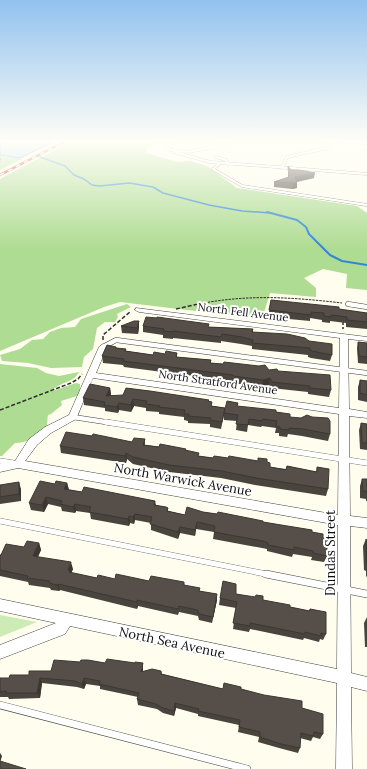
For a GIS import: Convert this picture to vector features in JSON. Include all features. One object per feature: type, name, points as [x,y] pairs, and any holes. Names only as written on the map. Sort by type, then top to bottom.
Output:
[{"type":"street","name":"North Fell Avenue","points":[[138,309],[343,332],[367,340]]},
{"type":"street","name":"Dundas Street","points":[[343,332],[344,769]]},
{"type":"street","points":[[0,468],[18,464],[33,442],[48,430],[73,417],[87,373],[103,347]]},
{"type":"street","name":"North Stratford Avenue","points":[[87,373],[367,415]]},
{"type":"street","name":"North Warwick Avenue","points":[[18,464],[367,523]]},
{"type":"street","name":"North Sea Avenue","points":[[0,605],[367,684]]},
{"type":"street","points":[[0,652],[60,629],[66,620]]},
{"type":"lane","points":[[225,177],[242,186],[367,205]]},
{"type":"lane","points":[[348,304],[367,307]]},
{"type":"lane","points":[[103,347],[116,340],[367,373]]},
{"type":"lane","points":[[73,417],[367,463]]},
{"type":"lane","points":[[0,461],[18,464]]},
{"type":"lane","points":[[0,521],[367,594]]},
{"type":"lane","points":[[0,705],[247,769]]},
{"type":"path","points":[[176,309],[220,299],[282,297],[348,304]]},
{"type":"path","points":[[103,347],[103,335],[121,318],[138,309]]},
{"type":"path","points":[[343,332],[344,315]]},
{"type":"path","points":[[0,410],[78,380],[87,373]]},
{"type":"green space","points":[[4,177],[222,177],[237,188],[357,206],[367,213],[367,290],[346,288],[347,274],[323,269],[304,278],[316,288],[316,297],[270,293],[262,319],[120,302],[104,307],[0,351],[0,179]]},
{"type":"green space","points":[[127,304],[131,307],[117,314],[118,317],[115,322],[105,322],[97,328],[93,349],[84,357],[82,367],[51,368],[28,363],[2,361],[0,355],[20,349],[32,340],[43,339],[50,332],[61,328],[75,327],[81,319]]},
{"type":"green space","points":[[0,364],[37,368],[46,373],[59,376],[79,372],[77,376],[58,386],[52,391],[76,383],[80,384],[80,395],[61,401],[62,405],[48,415],[47,427],[40,434],[24,442],[15,443],[2,456],[0,456]]},
{"type":"green space","points":[[0,615],[37,622],[0,637]]},
{"type":"building","points":[[289,177],[296,177],[297,182],[274,182]]},
{"type":"building","points":[[271,300],[339,307],[339,309],[367,313],[367,322],[347,320],[347,317],[331,315],[331,317],[324,316],[324,313],[311,312],[311,315],[269,310]]},
{"type":"building","points":[[146,317],[157,317],[209,324],[208,327],[253,329],[252,332],[287,334],[305,338],[309,341],[332,344],[332,355],[312,351],[310,348],[252,343],[253,340],[222,334],[221,337],[163,331],[164,329],[143,326]]},
{"type":"building","points":[[134,321],[139,321],[137,328],[121,326]]},
{"type":"building","points":[[358,342],[367,343],[367,357],[359,356]]},
{"type":"building","points":[[107,345],[126,349],[125,351],[153,355],[154,352],[165,354],[166,351],[177,353],[176,357],[211,360],[210,363],[223,364],[224,362],[259,366],[265,365],[269,370],[277,369],[278,371],[330,375],[331,390],[272,382],[270,378],[263,380],[123,361],[124,359],[102,356]]},
{"type":"building","points":[[360,380],[367,381],[367,395],[360,393]]},
{"type":"building","points":[[90,384],[110,388],[106,396],[123,395],[126,388],[209,400],[208,401],[212,402],[211,406],[225,408],[222,422],[210,420],[211,418],[188,416],[189,414],[184,414],[185,410],[146,404],[147,401],[133,399],[131,405],[119,403],[117,407],[104,405],[105,402],[83,398]]},
{"type":"building","points":[[227,401],[238,403],[237,406],[276,410],[276,412],[290,414],[290,417],[301,418],[307,415],[312,417],[328,418],[330,421],[330,434],[303,429],[280,429],[280,427],[276,426],[277,421],[263,419],[262,421],[249,419],[248,425],[236,424],[238,415],[224,413]]},
{"type":"building","points":[[361,423],[367,424],[367,443],[362,443]]},
{"type":"building","points":[[66,432],[92,436],[93,434],[132,442],[134,438],[145,439],[143,445],[159,447],[160,444],[186,449],[185,450],[199,453],[198,456],[228,458],[229,456],[258,461],[258,458],[267,459],[267,462],[270,463],[270,467],[286,470],[287,466],[317,472],[317,467],[329,469],[328,489],[256,478],[222,471],[169,465],[133,457],[126,453],[125,456],[60,446]]},
{"type":"building","points":[[362,479],[367,479],[367,492],[363,491]]},
{"type":"building","points":[[40,481],[55,484],[56,481],[67,483],[64,489],[82,492],[84,487],[155,501],[154,505],[166,507],[168,508],[167,511],[185,515],[187,507],[203,512],[217,514],[218,512],[263,522],[312,530],[312,532],[323,534],[323,538],[327,539],[327,556],[313,553],[313,551],[294,547],[294,550],[268,545],[268,543],[263,541],[214,532],[215,526],[197,522],[195,530],[180,527],[178,532],[150,524],[152,517],[135,514],[133,517],[129,516],[128,519],[89,512],[91,507],[75,504],[73,507],[60,504],[62,501],[46,497],[42,505],[29,503]]},
{"type":"building","points":[[19,482],[19,494],[0,497],[0,485]]},
{"type":"building","points":[[366,539],[367,540],[367,564]]},
{"type":"building","points":[[27,541],[39,543],[33,556],[71,562],[68,570],[70,570],[69,572],[97,578],[98,575],[115,579],[116,574],[149,581],[151,576],[184,582],[184,585],[200,588],[199,591],[217,594],[213,617],[199,614],[198,610],[179,606],[178,609],[137,600],[137,602],[57,585],[49,583],[50,581],[27,578],[28,576],[0,570],[0,555],[6,544],[24,547]]},
{"type":"building","points":[[223,581],[236,584],[236,594],[255,597],[256,595],[263,596],[263,600],[290,605],[290,607],[310,611],[310,609],[326,612],[326,634],[321,633],[321,636],[250,623],[250,626],[233,623],[237,602],[220,598]]},
{"type":"building","points":[[107,659],[143,663],[141,672],[152,669],[161,671],[161,674],[223,689],[224,683],[264,695],[302,701],[302,708],[323,714],[323,734],[314,732],[313,736],[301,733],[300,748],[281,744],[260,737],[260,732],[239,727],[240,720],[198,711],[199,709],[175,703],[174,711],[137,699],[139,693],[99,684],[100,681],[84,678],[82,684],[75,681],[40,678],[37,693],[0,692],[0,678],[9,678],[10,675],[29,675],[29,671],[51,671],[54,660],[80,662],[81,660],[88,660],[105,663]]},
{"type":"building","points":[[0,761],[26,769],[0,769]]},
{"type":"waterway","points":[[79,177],[92,185],[100,186],[129,183],[153,187],[163,193],[209,205],[242,211],[271,213]]},
{"type":"waterway","points":[[271,213],[297,220],[306,227],[309,234],[330,255],[342,261],[367,265]]}]
